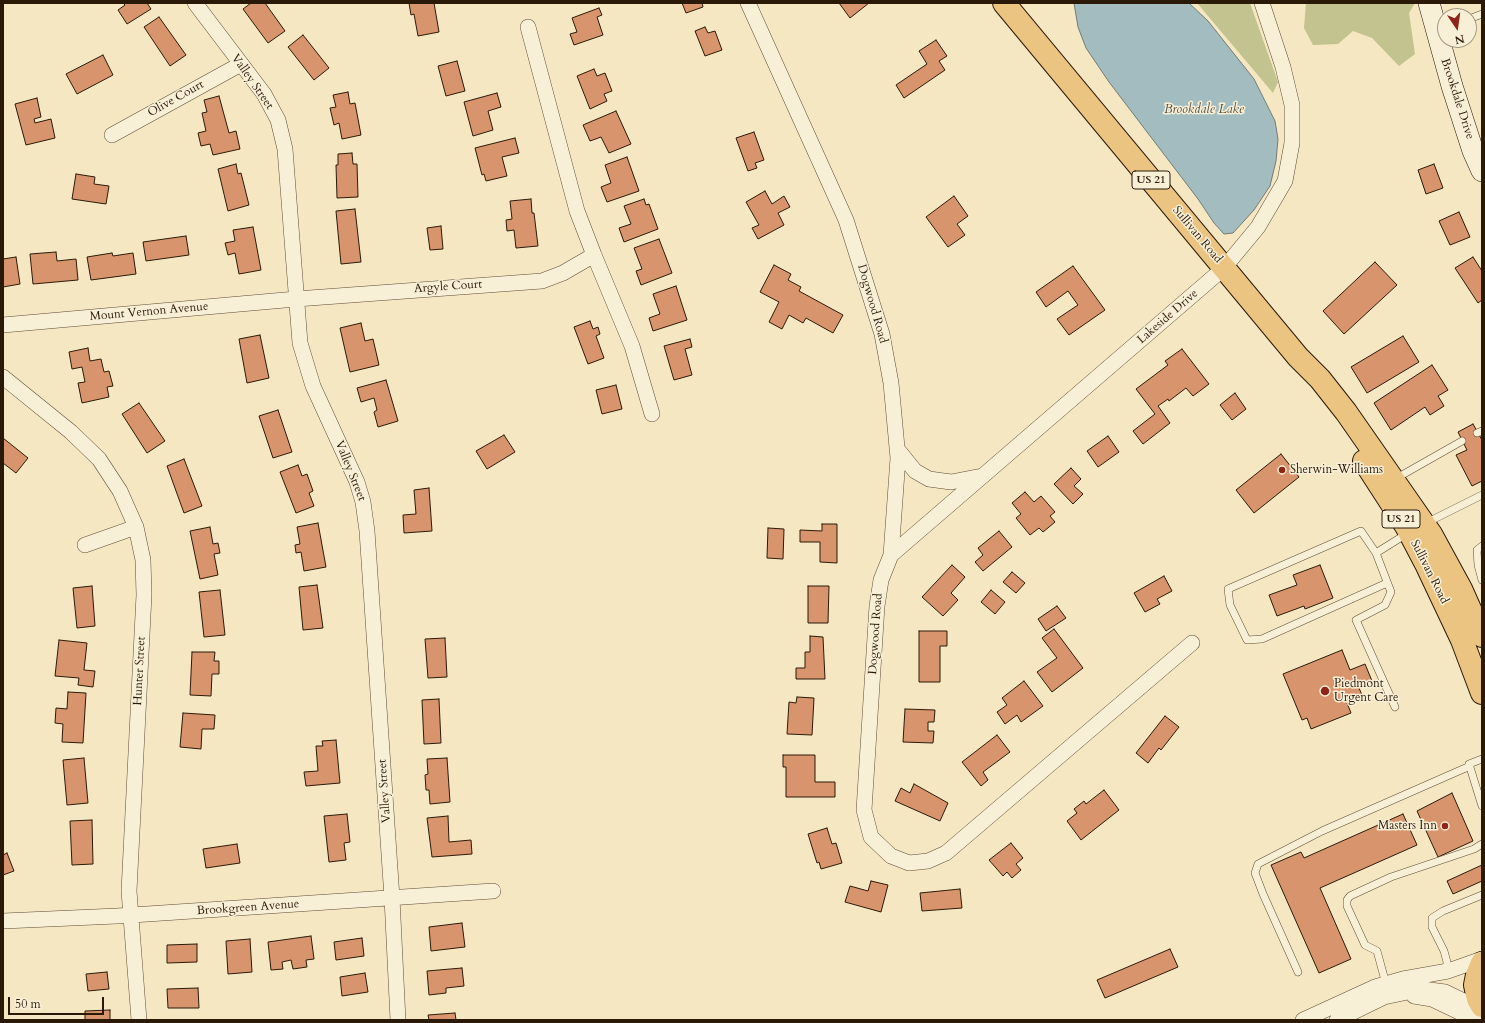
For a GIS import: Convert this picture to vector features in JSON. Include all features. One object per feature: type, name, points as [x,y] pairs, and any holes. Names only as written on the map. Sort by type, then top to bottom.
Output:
[{"type":"main road","name":"Sullivan Road","points":[[1004,3],[1298,357],[1326,386],[1394,479],[1417,528],[1482,693]]},
{"type":"main road","name":"Brookdale Drive","points":[[1429,3],[1437,20]]},
{"type":"main road","name":"Brookdale Drive","points":[[1444,48],[1452,86],[1473,151],[1482,171]]},
{"type":"main road","name":"Sullivan Road","points":[[1298,357],[1312,383],[1417,528],[1453,572],[1481,633]]},
{"type":"main road","points":[[1482,963],[1475,985],[1478,999],[1482,1006]]},
{"type":"street","name":"Valley Street","points":[[195,3],[264,94],[278,120],[285,149],[300,343],[313,386],[357,482],[363,502],[368,538],[392,898],[398,1020]]},
{"type":"street","name":"Dogwood Road","points":[[748,3],[846,220],[882,334],[891,383],[898,450],[891,555],[881,580],[877,606],[864,810],[871,837],[891,856],[909,863],[928,861],[946,853],[1192,643]]},
{"type":"street","name":"Lakeside Drive","points":[[891,555],[1224,268],[1258,227],[1286,181],[1292,143],[1292,105],[1283,67],[1262,3]]},
{"type":"street","points":[[528,27],[577,211],[632,346],[652,414]]},
{"type":"street","name":"Olive Court","points":[[112,135],[241,64]]},
{"type":"street","name":"Argyle Court","points":[[296,299],[542,281],[563,273],[594,255]]},
{"type":"street","name":"Mount Vernon Avenue","points":[[3,325],[296,299]]},
{"type":"street","name":"Hunter Street","points":[[3,377],[71,432],[99,459],[120,491],[136,527],[143,560],[144,595],[129,891],[139,1020]]},
{"type":"street","points":[[898,450],[915,472],[930,479],[951,482],[983,476]]},
{"type":"street","points":[[85,545],[136,527]]},
{"type":"street","name":"Brookgreen Avenue","points":[[3,921],[132,916],[493,891]]},
{"type":"street","points":[[1446,972],[1464,964],[1482,950]]},
{"type":"street","points":[[1303,1020],[1359,993],[1386,984],[1446,972],[1482,959]]},
{"type":"street","points":[[1337,1020],[1376,1000],[1403,992],[1433,989],[1449,994],[1482,1010]]},
{"type":"street","points":[[1376,1000],[1394,997],[1422,997],[1440,1003],[1476,1020]]},
{"type":"lane","points":[[1394,479],[1462,441]]},
{"type":"lane","points":[[1376,553],[1417,528],[1482,495]]},
{"type":"lane","points":[[1387,583],[1262,639],[1247,640],[1230,605],[1228,589],[1362,530],[1376,553],[1391,592],[1385,605],[1356,620],[1395,708]]},
{"type":"lane","points":[[1482,546],[1477,550],[1478,565],[1482,580]]},
{"type":"lane","points":[[1298,972],[1255,873],[1258,864],[1322,831],[1470,766],[1469,764],[1482,759]]},
{"type":"lane","points":[[1470,766],[1482,806]]},
{"type":"lane","points":[[1386,984],[1377,951],[1365,945],[1347,906],[1347,900],[1350,896],[1391,877],[1474,849],[1482,844]]},
{"type":"lane","points":[[1446,972],[1447,962],[1444,951],[1432,927],[1432,918],[1443,911],[1482,894]]},
{"type":"green space","points":[[1197,3],[1250,3],[1278,82],[1273,93]]},
{"type":"green space","points":[[1306,3],[1415,3],[1409,13],[1415,54],[1399,66],[1372,38],[1353,31],[1338,44],[1313,45],[1304,28]]},
{"type":"water","name":"Brookdale Lake","points":[[1074,3],[1189,3],[1208,21],[1254,79],[1275,121],[1278,139],[1276,161],[1270,186],[1254,210],[1233,233],[1224,234],[1214,223],[1198,199],[1109,82],[1086,48],[1078,27]]},
{"type":"building","points":[[123,3],[147,3],[151,9],[127,24],[118,10],[125,5]]},
{"type":"building","points":[[251,3],[265,3],[285,31],[268,43],[243,9]]},
{"type":"building","points":[[409,3],[434,3],[439,32],[418,36],[414,14],[411,15]]},
{"type":"building","points":[[682,3],[702,3],[703,7],[686,13]]},
{"type":"building","points":[[839,3],[869,3],[850,18]]},
{"type":"building","points":[[599,8],[602,15],[597,17],[603,35],[574,45],[570,34],[577,32],[572,18]]},
{"type":"building","points":[[159,17],[186,55],[170,66],[144,27]]},
{"type":"building","points":[[705,27],[708,33],[715,31],[722,50],[705,56],[695,31]]},
{"type":"building","points":[[303,35],[329,68],[314,80],[288,47]]},
{"type":"building","points":[[936,40],[947,56],[939,61],[945,70],[904,98],[896,85],[927,64],[919,51]]},
{"type":"building","points":[[103,55],[113,75],[77,94],[66,74]]},
{"type":"building","points":[[457,61],[465,91],[446,96],[438,66]]},
{"type":"building","points":[[594,69],[597,76],[605,73],[612,91],[604,94],[607,101],[590,109],[577,76]]},
{"type":"building","points":[[348,92],[350,104],[355,103],[361,135],[342,139],[339,123],[334,125],[330,108],[336,107],[333,95]]},
{"type":"building","points":[[497,93],[501,107],[488,111],[493,130],[473,136],[464,102]]},
{"type":"building","points":[[219,96],[229,133],[236,131],[240,149],[213,155],[210,144],[201,146],[198,133],[206,131],[202,113],[207,112],[204,100]]},
{"type":"building","points":[[37,98],[41,117],[34,119],[35,123],[51,119],[55,138],[26,145],[15,104]]},
{"type":"building","points":[[616,111],[631,144],[609,153],[601,137],[590,141],[583,125]]},
{"type":"building","points":[[754,132],[764,160],[755,163],[757,168],[748,171],[736,138]]},
{"type":"building","points":[[515,138],[519,153],[502,157],[507,176],[486,181],[484,174],[482,175],[475,148]]},
{"type":"building","points":[[352,153],[353,164],[357,164],[358,197],[337,198],[336,165],[338,165],[338,154]]},
{"type":"building","points":[[627,157],[639,191],[607,202],[601,187],[611,183],[605,165]]},
{"type":"building","points":[[236,164],[238,174],[241,173],[249,205],[228,211],[218,169]]},
{"type":"building","points":[[1434,164],[1443,188],[1426,194],[1418,170]]},
{"type":"building","points":[[76,174],[95,177],[94,184],[109,186],[106,204],[72,199]]},
{"type":"building","points":[[765,191],[772,204],[784,196],[790,207],[778,213],[784,225],[758,239],[752,228],[759,225],[746,202]]},
{"type":"building","points":[[954,196],[968,216],[957,224],[965,235],[948,247],[926,217]]},
{"type":"building","points":[[531,199],[538,246],[516,248],[514,230],[507,231],[506,220],[512,219],[510,201]]},
{"type":"building","points":[[644,199],[646,205],[649,204],[658,229],[624,242],[619,228],[631,224],[624,206]]},
{"type":"building","points":[[355,209],[361,262],[341,264],[336,211]]},
{"type":"building","points":[[1459,212],[1470,237],[1450,245],[1439,221]]},
{"type":"building","points":[[441,226],[443,249],[430,250],[427,228]]},
{"type":"building","points":[[253,227],[261,270],[239,274],[235,253],[228,255],[225,243],[235,241],[233,230]]},
{"type":"building","points":[[186,236],[189,255],[146,261],[143,242]]},
{"type":"building","points":[[659,239],[672,273],[641,285],[636,271],[642,269],[634,248]]},
{"type":"building","points":[[56,252],[57,261],[76,259],[78,280],[33,284],[30,254]]},
{"type":"building","points":[[112,253],[113,256],[133,253],[136,274],[91,280],[87,257]]},
{"type":"building","points":[[16,257],[20,284],[3,287],[3,259]]},
{"type":"building","points":[[1473,257],[1482,271],[1482,300],[1478,303],[1455,268]]},
{"type":"building","points":[[1375,262],[1397,285],[1344,334],[1323,311]]},
{"type":"building","points":[[774,265],[791,274],[788,280],[801,287],[799,291],[843,315],[833,333],[806,318],[803,323],[789,315],[782,329],[769,322],[779,302],[760,292]]},
{"type":"building","points":[[1073,266],[1105,310],[1069,335],[1057,319],[1078,305],[1068,291],[1046,307],[1036,292]]},
{"type":"building","points":[[676,286],[687,320],[653,331],[649,318],[660,314],[653,294]]},
{"type":"building","points":[[590,321],[593,329],[598,327],[600,334],[596,336],[604,358],[588,364],[574,327]]},
{"type":"building","points":[[361,323],[365,341],[373,339],[379,365],[350,372],[340,328]]},
{"type":"building","points":[[260,335],[269,378],[247,383],[239,339]]},
{"type":"building","points":[[1403,336],[1419,362],[1367,393],[1351,367]]},
{"type":"building","points":[[690,339],[692,347],[685,349],[692,375],[674,380],[664,346]]},
{"type":"building","points":[[88,348],[90,361],[101,359],[104,372],[109,371],[113,386],[107,387],[109,397],[82,403],[78,383],[85,382],[82,367],[72,369],[69,352]]},
{"type":"building","points":[[1182,349],[1209,384],[1193,396],[1186,388],[1169,401],[1168,399],[1158,406],[1170,423],[1143,444],[1133,431],[1155,414],[1136,389],[1168,365],[1165,361]]},
{"type":"building","points":[[1432,365],[1448,390],[1438,396],[1444,406],[1430,415],[1425,407],[1391,430],[1374,403]]},
{"type":"building","points":[[386,380],[398,421],[378,427],[374,412],[377,410],[374,398],[361,402],[357,388]]},
{"type":"building","points":[[616,385],[622,409],[602,414],[596,390]]},
{"type":"building","points":[[1235,393],[1246,409],[1232,420],[1220,405]]},
{"type":"building","points":[[139,403],[165,441],[147,453],[122,414]]},
{"type":"building","points":[[278,410],[292,452],[273,458],[259,416]]},
{"type":"building","points":[[1473,424],[1482,440],[1482,481],[1472,486],[1456,455],[1467,450],[1458,432]]},
{"type":"building","points":[[504,435],[515,452],[487,469],[476,451]]},
{"type":"building","points":[[1108,436],[1119,452],[1098,467],[1087,451]]},
{"type":"building","points":[[3,438],[28,458],[16,473],[3,463]]},
{"type":"building","points":[[1281,454],[1299,477],[1254,513],[1236,490]]},
{"type":"building","points":[[184,459],[202,506],[184,513],[167,466]]},
{"type":"building","points":[[298,465],[302,476],[307,474],[313,491],[309,493],[314,506],[296,513],[280,472]]},
{"type":"building","points":[[1071,468],[1081,479],[1074,486],[1083,494],[1073,504],[1054,484]]},
{"type":"building","points":[[429,488],[432,531],[404,533],[403,515],[416,514],[414,490]]},
{"type":"building","points":[[1025,492],[1034,502],[1041,496],[1055,512],[1050,516],[1055,522],[1043,532],[1039,528],[1030,535],[1016,518],[1021,514],[1012,503]]},
{"type":"building","points":[[318,523],[326,567],[304,571],[301,552],[296,553],[295,545],[300,544],[297,527]]},
{"type":"building","points":[[822,524],[837,524],[837,563],[820,562],[820,542],[800,542],[800,530],[822,531]]},
{"type":"building","points":[[210,527],[213,544],[218,543],[220,553],[214,554],[218,575],[200,579],[190,531]]},
{"type":"building","points":[[768,528],[784,529],[783,559],[767,558]]},
{"type":"building","points":[[999,531],[1012,547],[983,571],[975,562],[983,555],[978,548]]},
{"type":"building","points":[[952,565],[965,577],[951,593],[958,600],[943,616],[922,597]]},
{"type":"building","points":[[1320,565],[1333,598],[1305,609],[1304,606],[1277,616],[1269,595],[1297,585],[1293,575]]},
{"type":"building","points":[[1012,572],[1025,583],[1016,593],[1003,582]]},
{"type":"building","points":[[1164,576],[1172,591],[1157,599],[1160,604],[1145,612],[1134,593]]},
{"type":"building","points":[[317,585],[323,628],[303,630],[299,587]]},
{"type":"building","points":[[92,586],[95,626],[77,628],[73,588]]},
{"type":"building","points":[[808,586],[829,586],[828,623],[808,623]]},
{"type":"building","points":[[220,590],[225,635],[204,637],[199,592]]},
{"type":"building","points":[[991,590],[1005,602],[995,614],[981,602]]},
{"type":"building","points":[[1057,606],[1066,618],[1046,631],[1038,619]]},
{"type":"building","points":[[1054,629],[1083,668],[1052,692],[1037,672],[1057,658],[1042,638]]},
{"type":"building","points":[[919,631],[947,631],[947,646],[940,646],[940,682],[919,682]]},
{"type":"building","points":[[810,636],[823,637],[825,679],[796,679],[796,668],[805,668],[805,652],[810,652]]},
{"type":"building","points":[[445,638],[447,677],[428,678],[425,639]]},
{"type":"building","points":[[59,640],[87,643],[84,670],[95,671],[93,687],[78,685],[79,678],[55,676]]},
{"type":"building","name":"Piedmont Urgent Care","points":[[1342,650],[1350,670],[1365,664],[1372,681],[1358,686],[1363,697],[1347,703],[1351,713],[1311,729],[1307,718],[1302,720],[1283,674]]},
{"type":"building","points":[[192,652],[215,652],[214,661],[219,661],[219,674],[212,674],[211,696],[190,695]]},
{"type":"building","points":[[1024,681],[1043,706],[1021,722],[1017,715],[1005,724],[997,712],[1007,705],[1002,698]]},
{"type":"building","points":[[68,692],[86,693],[83,743],[62,742],[63,724],[55,723],[56,708],[67,709]]},
{"type":"building","points":[[797,697],[814,698],[812,735],[787,734],[789,702],[796,703]]},
{"type":"building","points":[[439,699],[441,743],[424,744],[422,700]]},
{"type":"building","points":[[905,709],[935,710],[934,722],[928,722],[928,731],[934,731],[933,743],[903,742]]},
{"type":"building","points":[[183,713],[215,715],[214,729],[202,729],[201,749],[180,747]]},
{"type":"building","points":[[1165,716],[1179,727],[1161,750],[1159,748],[1148,763],[1136,753]]},
{"type":"building","points":[[997,735],[1010,752],[983,772],[988,780],[981,786],[962,762]]},
{"type":"building","points":[[336,740],[340,783],[306,786],[304,772],[318,771],[316,746],[323,746],[322,741]]},
{"type":"building","points":[[783,755],[815,755],[815,782],[835,782],[835,797],[786,797],[786,767],[783,767]]},
{"type":"building","points":[[84,758],[88,803],[67,805],[63,760]]},
{"type":"building","points":[[447,758],[450,802],[430,804],[429,790],[426,790],[425,775],[428,774],[427,759]]},
{"type":"building","points":[[914,784],[948,803],[940,821],[895,801],[901,788],[910,793]]},
{"type":"building","points":[[1104,790],[1119,810],[1081,840],[1067,821],[1077,813],[1074,809],[1084,801],[1086,804]]},
{"type":"building","name":"Masters Inn","points":[[1452,793],[1473,841],[1438,857],[1417,811]]},
{"type":"building","points":[[347,814],[350,842],[344,843],[346,860],[329,862],[324,816]]},
{"type":"building","points":[[1403,814],[1417,845],[1320,888],[1351,959],[1319,973],[1271,865],[1301,852],[1304,858]]},
{"type":"building","points":[[448,816],[449,842],[471,840],[472,854],[432,857],[427,818]]},
{"type":"building","points":[[92,820],[93,864],[72,865],[70,821]]},
{"type":"building","points":[[827,828],[832,844],[836,843],[842,863],[821,869],[819,862],[817,863],[808,834]]},
{"type":"building","points":[[1011,843],[1023,858],[1016,864],[1021,870],[1012,878],[1007,872],[1003,876],[989,860]]},
{"type":"building","points":[[237,844],[240,863],[206,868],[203,849]]},
{"type":"building","points":[[7,853],[14,871],[3,875],[3,855]]},
{"type":"building","points":[[1482,865],[1482,881],[1453,894],[1447,881]]},
{"type":"building","points":[[871,881],[888,885],[881,912],[845,902],[850,886],[868,891]]},
{"type":"building","points":[[960,889],[962,908],[922,911],[920,893]]},
{"type":"building","points":[[462,923],[465,947],[431,951],[429,927]]},
{"type":"building","points":[[311,936],[314,959],[306,960],[307,967],[293,969],[291,960],[282,962],[283,969],[271,970],[268,942]]},
{"type":"building","points":[[362,938],[364,956],[336,960],[334,942]]},
{"type":"building","points":[[250,939],[252,972],[228,974],[226,941]]},
{"type":"building","points":[[197,944],[197,962],[167,963],[167,945]]},
{"type":"building","points":[[1170,949],[1178,967],[1105,998],[1097,980]]},
{"type":"building","points":[[462,968],[464,986],[446,988],[446,993],[429,995],[427,971]]},
{"type":"building","points":[[107,972],[109,989],[88,991],[86,974]]},
{"type":"building","points":[[365,973],[368,992],[342,996],[340,977]]},
{"type":"building","points":[[198,988],[199,1008],[168,1008],[167,989]]},
{"type":"building","points":[[110,1010],[110,1020],[85,1020],[85,1011]]},
{"type":"building","points":[[455,1013],[456,1020],[429,1020],[428,1015]]},
{"type":"place","name":"Sherwin-Williams","points":[[1282,470]]},
{"type":"place","name":"Piedmont Urgent Care","points":[[1325,691]]},
{"type":"place","name":"Masters Inn","points":[[1445,826]]}]
